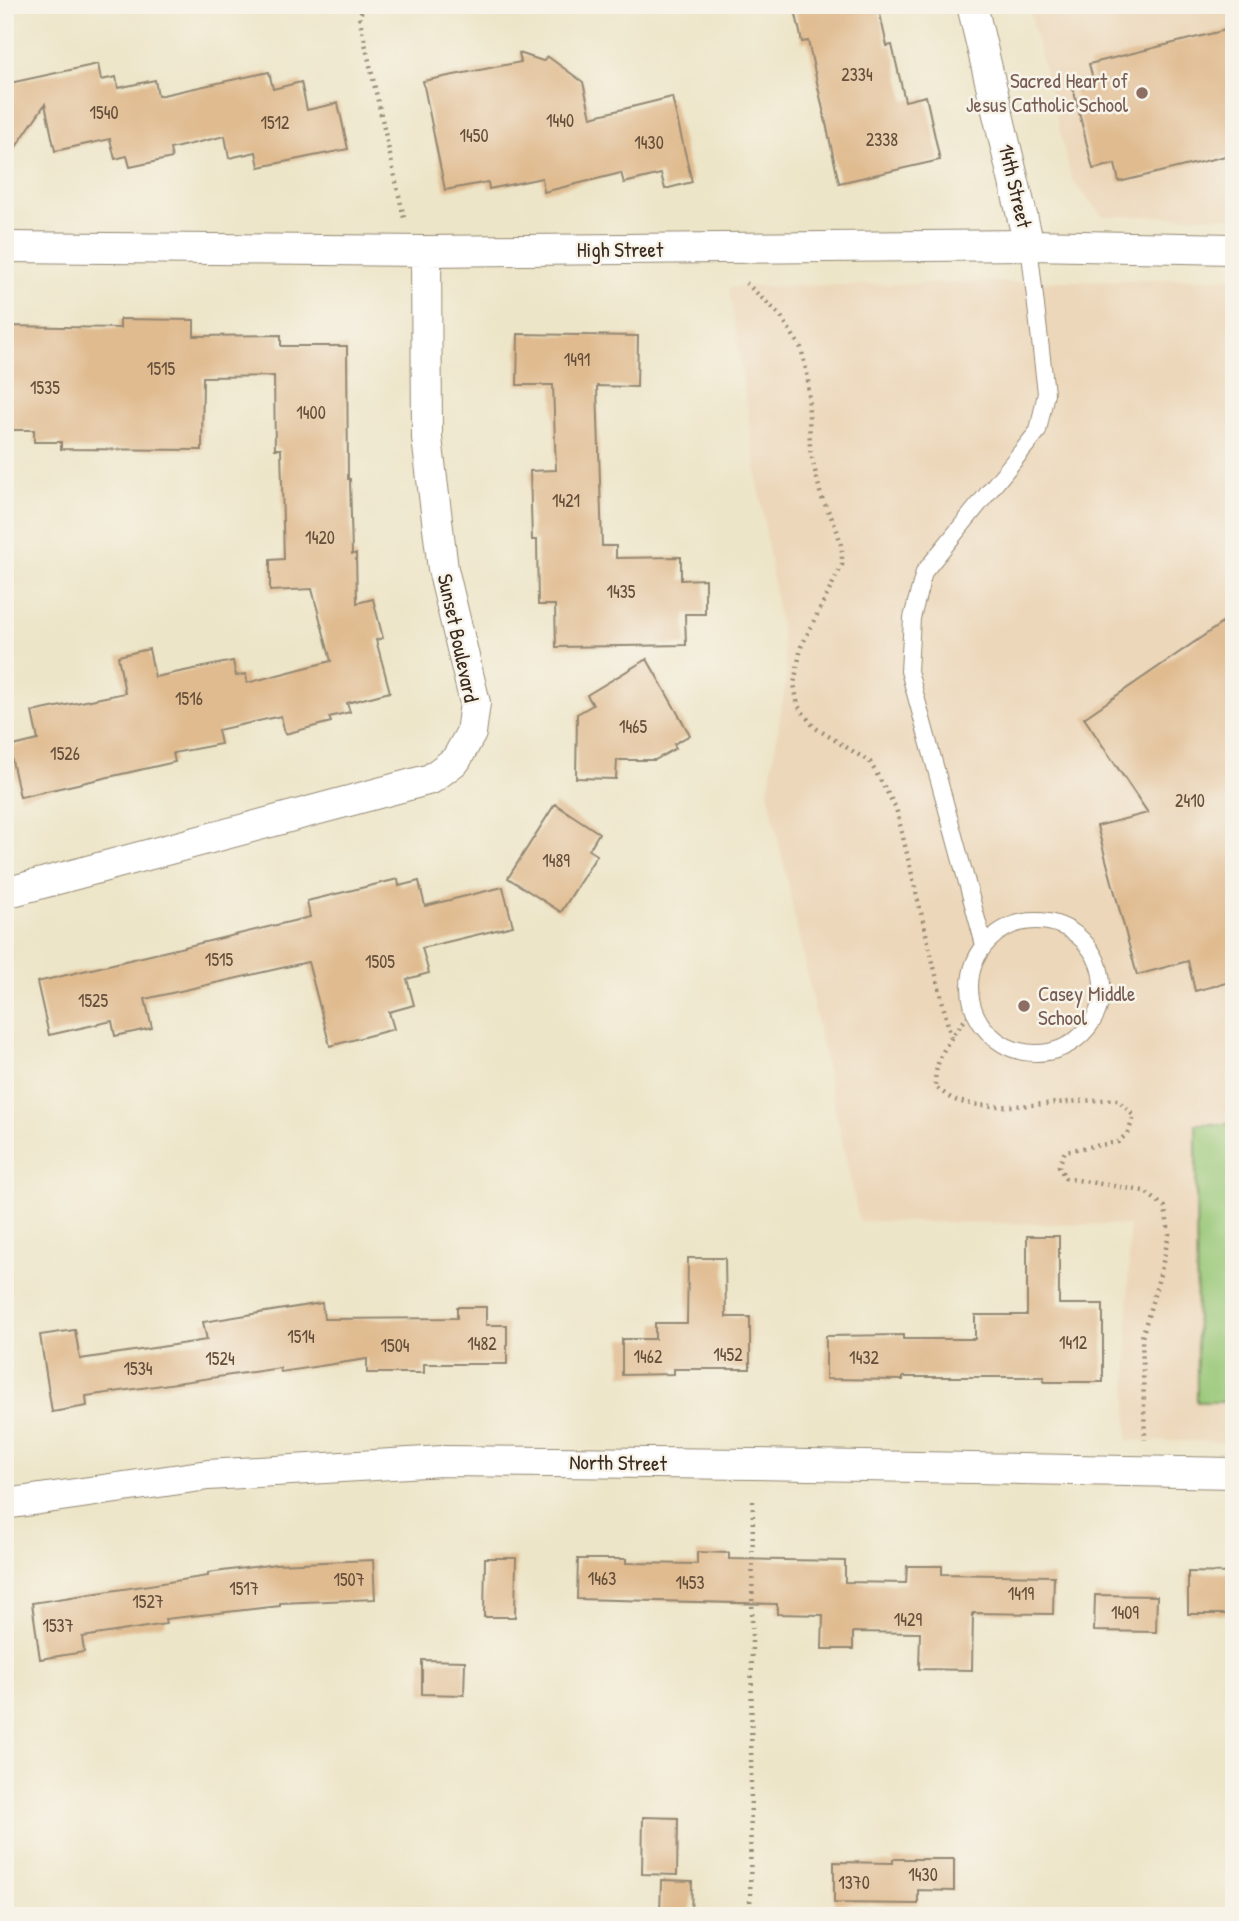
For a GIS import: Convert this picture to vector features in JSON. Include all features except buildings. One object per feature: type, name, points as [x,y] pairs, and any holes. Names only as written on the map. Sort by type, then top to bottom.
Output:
[{"type":"street","name":"14th Street","points":[[972,5],[1029,245]]},
{"type":"street","name":"High Street","points":[[5,247],[415,250],[1029,245],[1234,249]]},
{"type":"street","name":"Sunset Boulevard","points":[[5,893],[431,779],[456,760],[471,733],[475,703],[443,569],[429,452],[415,250]]},
{"type":"street","name":"North Street","points":[[5,1504],[208,1475],[442,1461],[1234,1473]]},
{"type":"lane","points":[[984,945],[909,671],[912,618],[924,572],[1038,431],[1046,393],[1029,245]]},
{"type":"lane","points":[[1038,920],[1058,924],[1076,933],[1091,948],[1100,967],[1103,987],[1098,1010],[1087,1030],[1069,1044],[1047,1052],[1024,1052],[1003,1045],[985,1030],[973,1010],[969,988],[973,965],[984,945],[999,931],[1018,923],[1038,920]]},
{"type":"path","points":[[365,5],[359,16],[415,250]]},
{"type":"path","points":[[725,249],[746,283],[780,315],[801,348],[808,378],[810,449],[821,496],[836,527],[842,548],[842,565],[801,647],[794,684],[798,706],[814,727],[870,762],[896,808],[951,1038]]},
{"type":"path","points":[[973,1010],[951,1038],[934,1070],[935,1087],[956,1101],[990,1106],[1118,1100],[1134,1116],[1128,1133],[1118,1142],[1065,1152],[1059,1166],[1065,1178],[1144,1191],[1165,1207],[1169,1234],[1142,1337],[1147,1472]]},
{"type":"path","points":[[750,1916],[753,1464]]},
{"type":"shaded area","name":"Sacred Heart of Jesus Catholic School","points":[[1028,5],[1234,5],[1234,217],[1102,216],[1072,180]]},
{"type":"shaded area","name":"Casey Middle School","points":[[1234,278],[1234,1442],[1127,1441],[1129,1225],[859,1221],[768,791],[787,674],[729,287]]},
{"type":"green space","points":[[1196,1124],[1234,1124],[1234,1402],[1197,1402]]},
{"type":"place","name":"Sacred Heart of Jesus Catholic School","points":[[1142,93]]},
{"type":"place","name":"Casey Middle School","points":[[1024,1006]]}]
